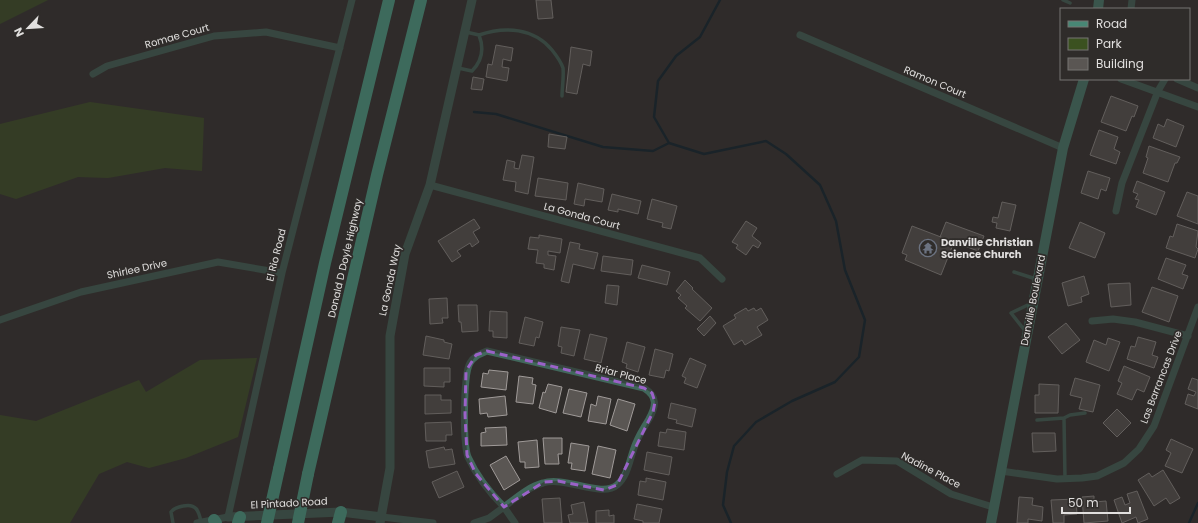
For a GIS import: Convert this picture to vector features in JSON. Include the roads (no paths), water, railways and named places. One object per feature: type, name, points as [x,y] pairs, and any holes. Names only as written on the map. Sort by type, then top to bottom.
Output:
[{"type":"highway","name":"Donald D Doyle Highway","points":[[267,523],[327,256],[389,0]]},
{"type":"highway","name":"Donald D Doyle Highway","points":[[298,523],[376,174],[421,0]]},
{"type":"main road","name":"Danville Boulevard","points":[[991,523],[1063,148],[1084,80]]},
{"type":"street","name":"El Rio Road","points":[[236,519],[282,272],[352,0]]},
{"type":"street","name":"La Gonda Way","points":[[381,520],[390,468],[390,336],[405,254],[430,185],[472,0]]},
{"type":"street","name":"Romae Court","points":[[93,74],[107,66],[214,36],[266,32],[340,48]]},
{"type":"street","name":"Ramon Court","points":[[800,35],[1063,148]]},
{"type":"street","points":[[1124,80],[1158,91],[1198,107]]},
{"type":"street","points":[[1116,211],[1122,183],[1158,91],[1164,80]]},
{"type":"street","points":[[1179,80],[1198,88]]},
{"type":"street","name":"La Gonda Court","points":[[430,185],[700,258],[722,279]]},
{"type":"street","name":"Shirlee Drive","points":[[0,320],[82,292],[218,262],[282,272]]},
{"type":"street","name":"Las Barrancas Drive","points":[[1001,471],[1065,479],[1097,476],[1124,463],[1139,449],[1154,426],[1198,307]]},
{"type":"street","points":[[1092,321],[1114,318],[1188,336]]},
{"type":"street","name":"Briar Place","points":[[487,351],[497,353],[644,388],[652,393],[655,402],[653,412],[636,442],[625,474],[617,485],[604,490],[558,481],[544,482],[529,489],[504,507],[476,474],[468,455],[465,414],[466,371],[470,362],[476,355],[487,351]]},
{"type":"street","name":"Nadine Place","points":[[837,474],[862,460],[897,461],[951,494],[993,507]]},
{"type":"street","points":[[474,523],[489,518],[504,507],[515,523]]},
{"type":"street","name":"El Pintado Road","points":[[199,523],[236,519],[340,517],[381,520]]},
{"type":"street","points":[[381,520],[433,523]]},
{"type":"lane","points":[[1063,0],[1070,3]]},
{"type":"lane","points":[[465,32],[479,35],[495,29],[525,31],[545,42],[557,56],[563,68],[562,96]]},
{"type":"lane","points":[[457,68],[472,71],[478,64],[483,46],[479,35]]},
{"type":"lane","points":[[1014,272],[1037,280]]},
{"type":"lane","points":[[1027,333],[1011,313],[1033,302]]},
{"type":"lane","points":[[1037,420],[1064,418],[1070,415],[1085,413]]},
{"type":"lane","points":[[1064,418],[1065,479]]},
{"type":"lane","points":[[173,523],[171,512],[173,509],[188,505],[197,509],[199,523]]},
{"type":"waterway","points":[[720,0],[700,37],[676,56],[658,81],[654,117],[669,143],[704,154],[766,141],[786,154],[820,185],[836,221],[845,270],[865,320],[859,357],[835,382],[792,401],[756,422],[734,446],[727,472],[723,505],[731,523]]},
{"type":"waterway","points":[[474,112],[496,114],[603,147],[653,151],[669,143]]},
{"type":"waterway","points":[[1189,523],[1198,503]]},
{"type":"place","name":"Danville Christian Science Church","points":[[928,248]]}]
